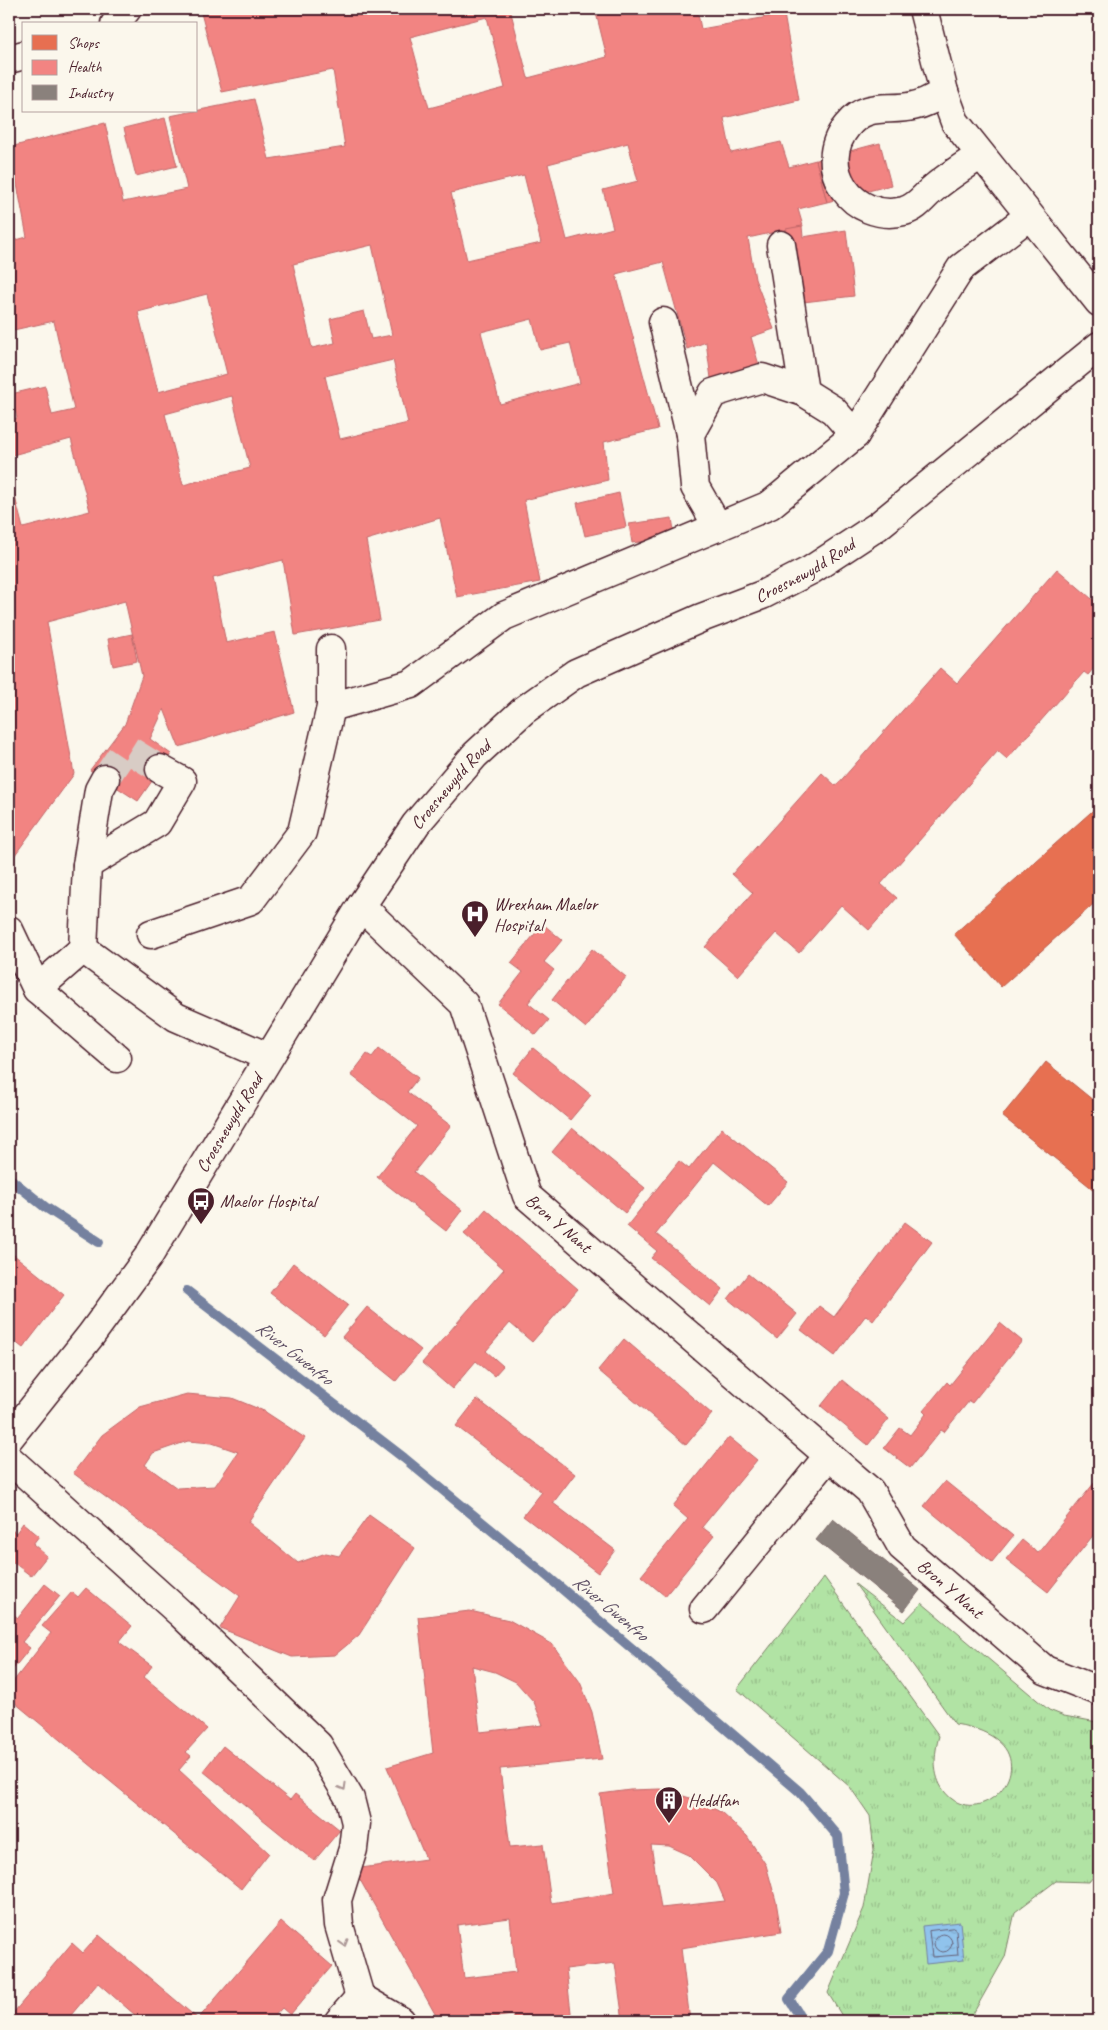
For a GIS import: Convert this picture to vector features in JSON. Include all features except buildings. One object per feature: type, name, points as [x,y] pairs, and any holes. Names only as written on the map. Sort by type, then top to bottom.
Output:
[{"type":"street","points":[[117,22],[127,9]]},
{"type":"street","points":[[923,9],[944,92],[955,122],[1099,302]]},
{"type":"street","points":[[9,59],[22,56]]},
{"type":"street","points":[[944,92],[928,102],[912,107],[877,108],[860,114],[847,126],[838,141],[834,158],[837,175],[844,191],[856,203],[872,211],[889,213],[906,210],[921,202],[932,189],[980,155]]},
{"type":"street","points":[[331,707],[411,684],[504,616],[770,506],[855,434],[961,268],[1029,216]]},
{"type":"street","points":[[780,245],[804,392]]},
{"type":"street","points":[[664,322],[690,434],[695,487],[718,527]]},
{"type":"street","name":"Croesnewydd Road","points":[[9,1438],[92,1335],[148,1257],[361,906],[416,824],[475,755],[524,710],[576,673],[701,618],[762,595],[811,570],[878,526],[1099,346]]},
{"type":"street","points":[[690,434],[713,393],[762,378],[804,392],[833,410],[855,434]]},
{"type":"street","points":[[151,934],[251,900],[302,832],[331,707],[331,649]]},
{"type":"street","points":[[87,865],[157,823],[182,782],[160,769]]},
{"type":"street","points":[[37,989],[83,948],[87,865],[99,790],[105,779]]},
{"type":"street","name":"Bron Y Nant","points":[[361,906],[464,1004],[526,1196],[870,1491],[902,1547],[1045,1670],[1099,1691]]},
{"type":"street","points":[[9,930],[37,989],[117,1058]]},
{"type":"street","points":[[83,948],[176,1017],[268,1057]]},
{"type":"street","points":[[704,1609],[829,1455]]},
{"type":"street","points":[[9,1459],[173,1607],[318,1745],[350,1799],[356,1823],[352,1849],[337,1900],[339,1925],[360,1997],[401,2021]]},
{"type":"street","points":[[339,2021],[360,1997]]},
{"type":"green space","points":[[824,1577],[939,1736],[935,1757],[937,1778],[944,1791],[960,1804],[978,1805],[994,1797],[1006,1783],[1011,1767],[1006,1749],[988,1734],[955,1724],[855,1584],[904,1622],[922,1603],[1049,1710],[1064,1716],[1097,1722],[1099,1757],[1099,1869],[1089,1882],[1056,1881],[1015,1912],[1005,1957],[969,2021],[845,2021],[828,1993],[864,1908],[874,1850],[870,1816],[850,1787],[737,1689]]},
{"type":"water","points":[[960,1922],[964,1960],[926,1964],[922,1926]]},
{"type":"waterway","name":"River Gwenfro","points":[[9,1178],[45,1207],[99,1242]]},
{"type":"waterway","name":"River Gwenfro","points":[[187,1291],[404,1458],[540,1570],[800,1792],[838,1836],[844,1893],[828,1951],[789,1999],[803,2021]]},
{"type":"tunnel","points":[[105,779],[126,748],[160,769]]},
{"type":"place","name":"Wrexham Maelor Hospital","points":[[475,938]]},
{"type":"place","name":"Maelor Hospital","points":[[201,1225]]},
{"type":"place","name":"Heddfan","points":[[669,1824]]}]
